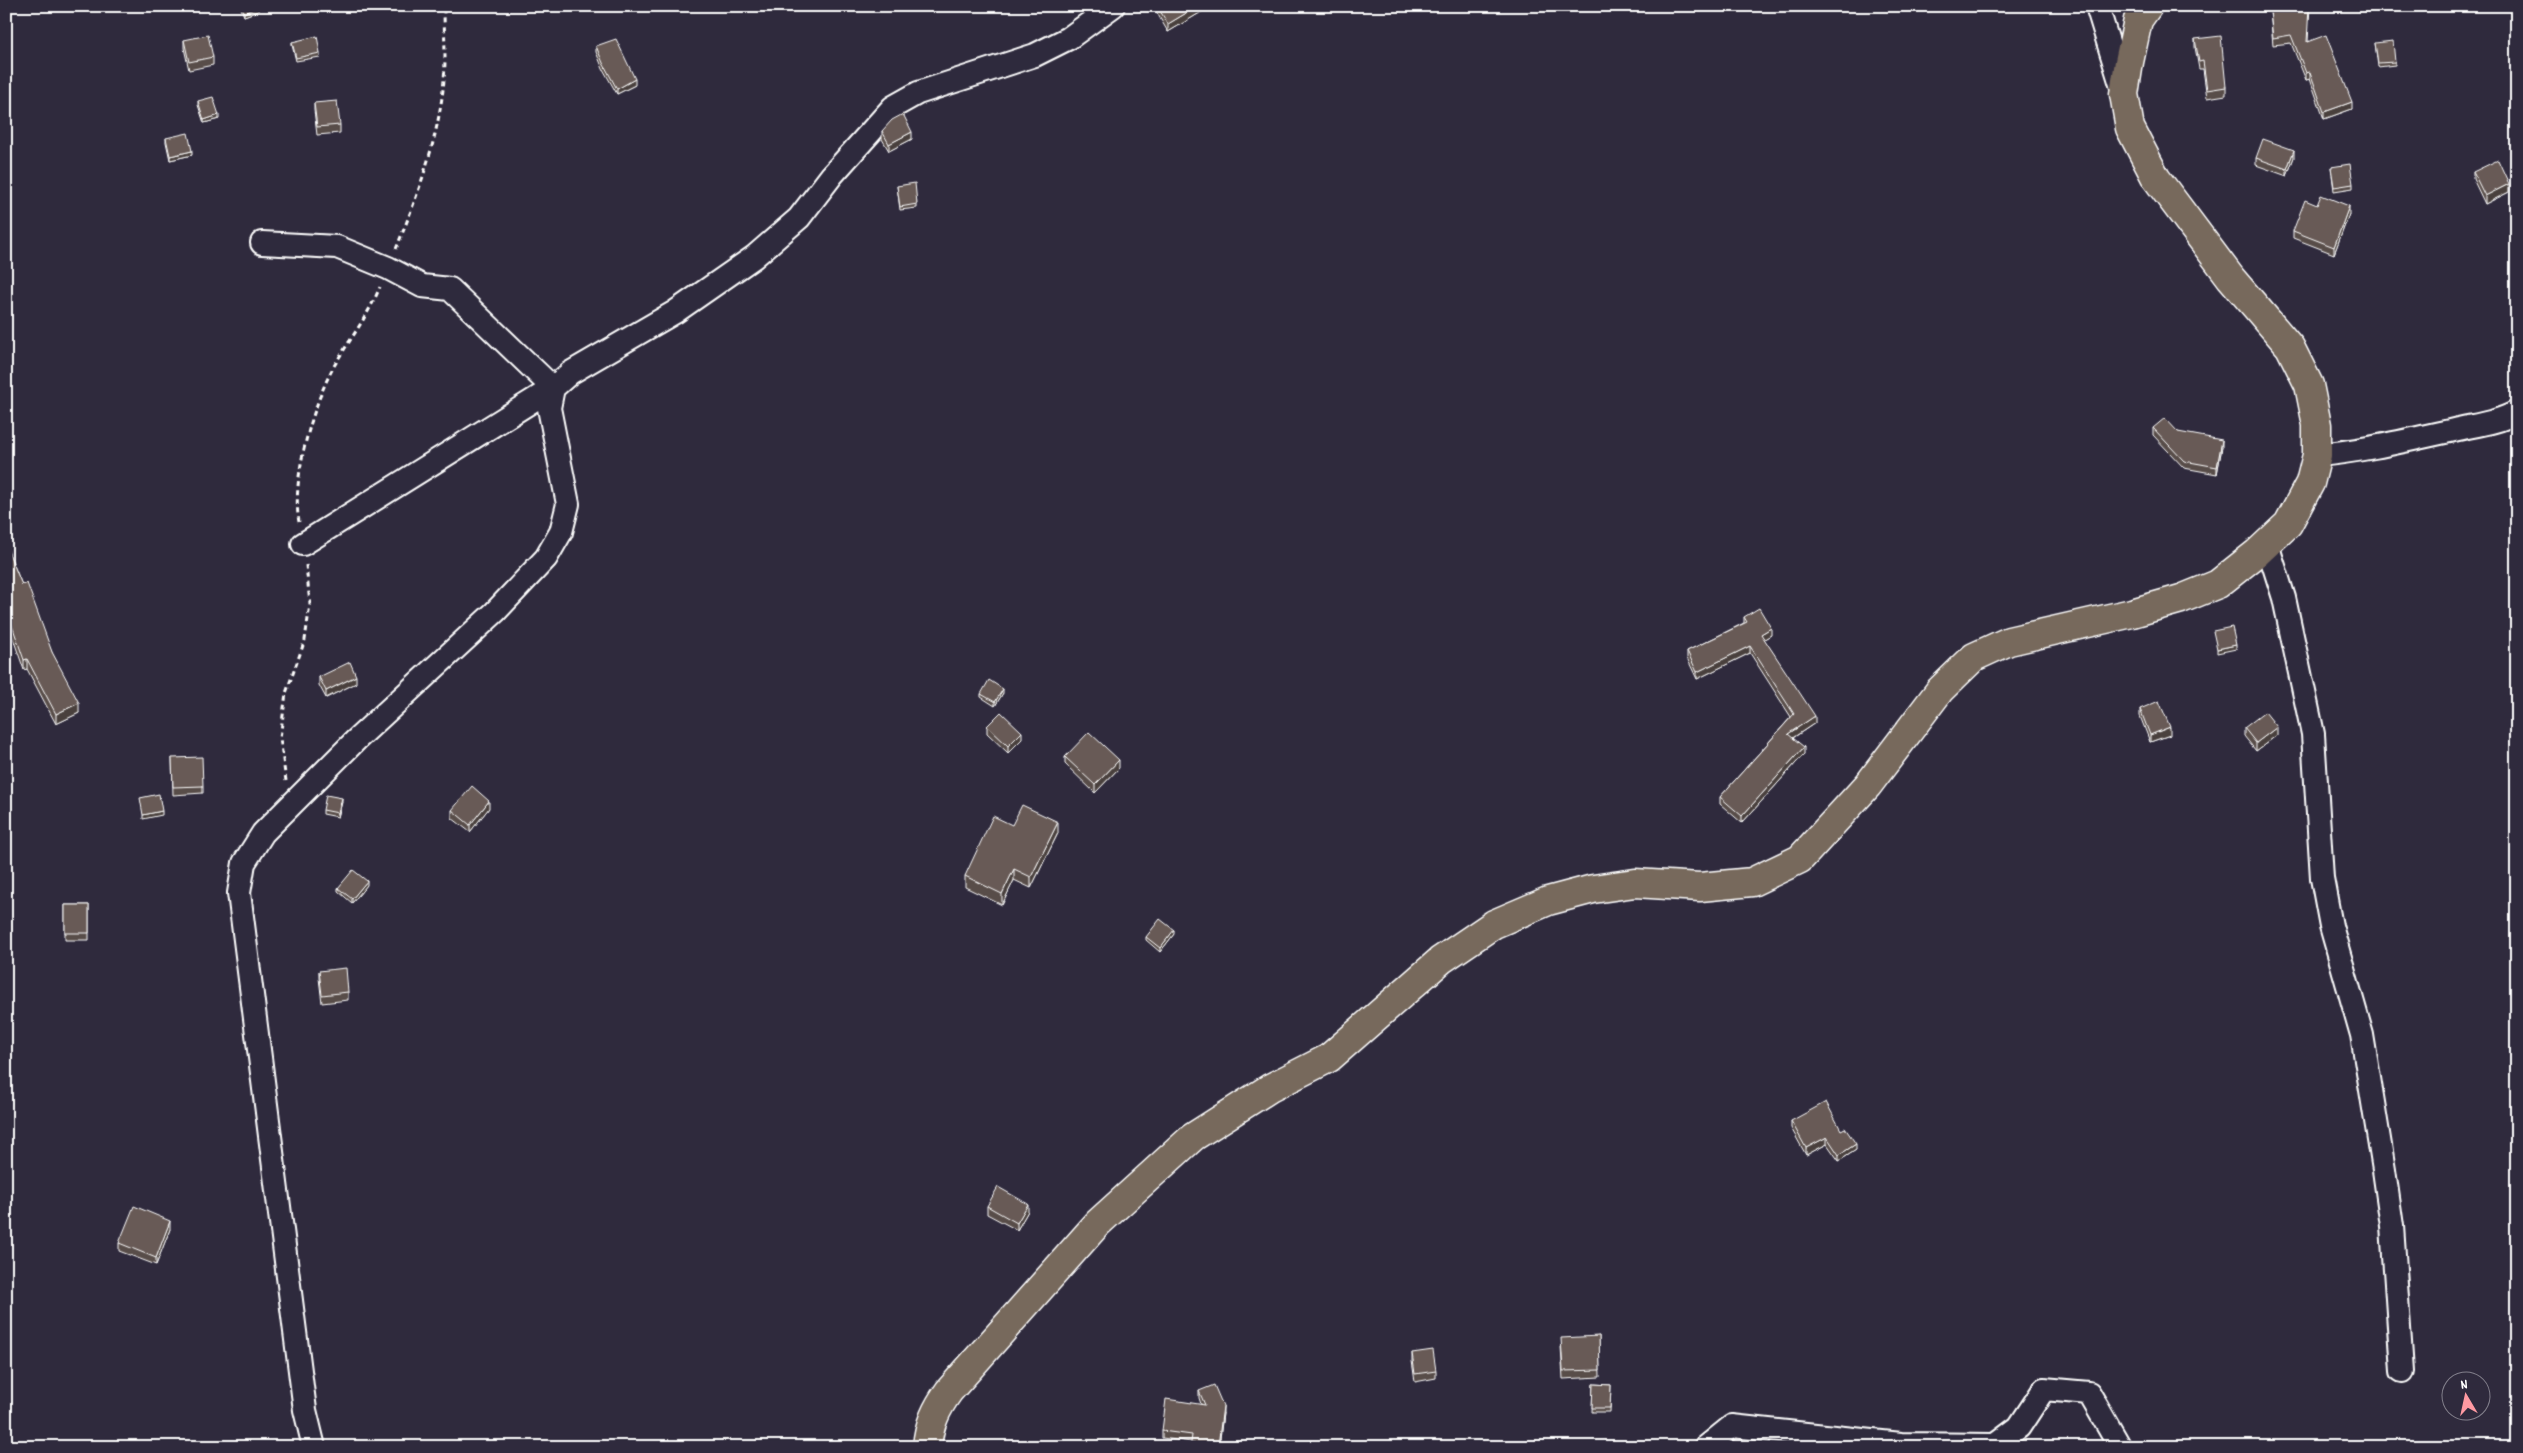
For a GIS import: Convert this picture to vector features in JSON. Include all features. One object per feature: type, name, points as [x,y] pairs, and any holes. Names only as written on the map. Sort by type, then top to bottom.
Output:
[{"type":"main road","points":[[927,1447],[928,1427],[937,1407],[949,1391],[1098,1223],[1193,1137],[1270,1088],[1329,1058],[1441,960],[1494,924],[1548,901],[1593,889],[1635,883],[1700,888],[1752,882],[1800,859],[1868,785],[1940,690],[1974,657],[2009,641],[2132,613],[2181,599],[2218,584],[2267,544],[2288,524],[2310,483],[2317,455],[2317,425],[2309,385],[2290,347],[2231,278],[2156,178],[2130,128],[2124,94],[2138,20],[2148,6]]},
{"type":"street","points":[[303,544],[553,388],[570,374],[675,312],[754,257],[799,218],[832,175],[892,107],[918,93],[1035,55],[1069,38],[1113,6]]},
{"type":"street","points":[[2097,6],[2124,94]]},
{"type":"street","points":[[262,243],[337,247],[388,268],[422,286],[450,289],[553,388]]},
{"type":"street","points":[[314,1447],[306,1410],[239,893],[244,863],[263,833],[356,740],[495,612],[546,558],[561,532],[568,504],[549,408],[553,388]]},
{"type":"street","points":[[2317,455],[2350,452],[2493,422],[2517,412]]},
{"type":"street","points":[[2267,544],[2284,598],[2313,734],[2322,878],[2331,926],[2362,1035],[2384,1170],[2392,1226],[2402,1371]]},
{"type":"street","points":[[1706,1447],[1732,1426],[1901,1444],[1995,1445],[2019,1427],[2044,1389],[2089,1393],[2120,1447]]},
{"type":"path","points":[[289,807],[280,738],[286,693],[305,640],[310,604],[298,515],[300,474],[305,438],[333,368],[371,310],[414,206],[438,122],[445,62],[444,6]]},
{"type":"building","points":[[242,6],[258,6],[258,7],[244,13]]},
{"type":"building","points":[[1157,6],[1198,6],[1168,24]]},
{"type":"building","points":[[2289,6],[2309,6],[2307,42],[2326,35],[2352,102],[2324,112],[2310,72],[2306,73],[2291,35],[2273,38],[2270,11],[2289,9]]},
{"type":"building","points":[[208,35],[213,57],[189,62],[184,40]]},
{"type":"building","points":[[317,36],[320,53],[296,58],[292,42]]},
{"type":"building","points":[[2221,36],[2226,87],[2207,90],[2203,61],[2199,62],[2195,39]]},
{"type":"building","points":[[616,39],[635,79],[617,89],[596,46]]},
{"type":"building","points":[[2393,41],[2395,62],[2378,63],[2375,43]]},
{"type":"building","points":[[213,97],[219,115],[204,120],[198,101]]},
{"type":"building","points":[[337,101],[340,125],[317,127],[314,103]]},
{"type":"building","points":[[903,114],[912,132],[889,144],[882,131],[892,120]]},
{"type":"building","points":[[188,133],[192,151],[170,156],[166,138]]},
{"type":"building","points":[[2263,139],[2294,150],[2287,169],[2256,158]]},
{"type":"building","points":[[2498,160],[2509,184],[2485,196],[2473,172]]},
{"type":"building","points":[[2350,164],[2353,184],[2334,187],[2331,167]]},
{"type":"building","points":[[915,183],[917,204],[900,207],[897,186]]},
{"type":"building","points":[[2321,195],[2349,206],[2334,247],[2293,231],[2305,200],[2317,205]]},
{"type":"building","points":[[2165,418],[2178,432],[2222,440],[2217,467],[2184,461],[2153,428]]},
{"type":"building","points":[[6,546],[22,585],[27,583],[52,652],[79,703],[56,714],[27,659],[24,660],[6,608]]},
{"type":"building","points":[[1759,608],[1771,628],[1761,634],[1815,716],[1788,734],[1804,747],[1742,816],[1720,797],[1794,714],[1750,646],[1697,672],[1687,651],[1747,622],[1744,617]]},
{"type":"building","points":[[2232,627],[2236,645],[2217,649],[2213,631]]},
{"type":"building","points":[[350,662],[356,676],[326,691],[319,677]]},
{"type":"building","points":[[989,680],[1003,689],[995,702],[981,694]]},
{"type":"building","points":[[2159,701],[2170,727],[2150,735],[2140,709]]},
{"type":"building","points":[[1001,712],[1022,732],[1008,746],[987,726]]},
{"type":"building","points":[[2265,712],[2277,727],[2256,743],[2244,728]]},
{"type":"building","points":[[1089,732],[1119,760],[1095,785],[1065,757]]},
{"type":"building","points":[[202,757],[203,786],[173,787],[172,758]]},
{"type":"building","points":[[472,786],[489,801],[470,825],[452,810]]},
{"type":"building","points":[[159,794],[162,811],[143,815],[140,798]]},
{"type":"building","points":[[326,795],[342,798],[338,813],[323,810]]},
{"type":"building","points":[[1022,805],[1058,822],[1031,877],[1014,869],[1002,894],[965,876],[993,816],[1012,825]]},
{"type":"building","points":[[353,870],[367,881],[352,899],[338,888]]},
{"type":"building","points":[[65,905],[89,905],[89,933],[65,933]]},
{"type":"building","points":[[1160,919],[1174,930],[1160,948],[1146,937]]},
{"type":"building","points":[[346,968],[348,992],[322,995],[319,971]]},
{"type":"building","points":[[1826,1102],[1841,1130],[1845,1128],[1856,1144],[1839,1155],[1827,1137],[1806,1148],[1791,1121]]},
{"type":"building","points":[[998,1187],[1028,1204],[1017,1223],[987,1206]]},
{"type":"building","points":[[134,1206],[170,1221],[156,1258],[119,1243]]},
{"type":"building","points":[[1599,1336],[1600,1370],[1563,1371],[1561,1338]]},
{"type":"building","points":[[1433,1350],[1436,1371],[1415,1374],[1412,1353]]},
{"type":"building","points":[[1593,1384],[1611,1385],[1610,1408],[1592,1408]]},
{"type":"building","points":[[1214,1385],[1223,1406],[1218,1446],[1191,1443],[1192,1435],[1162,1431],[1166,1399],[1205,1405],[1199,1391]]}]
